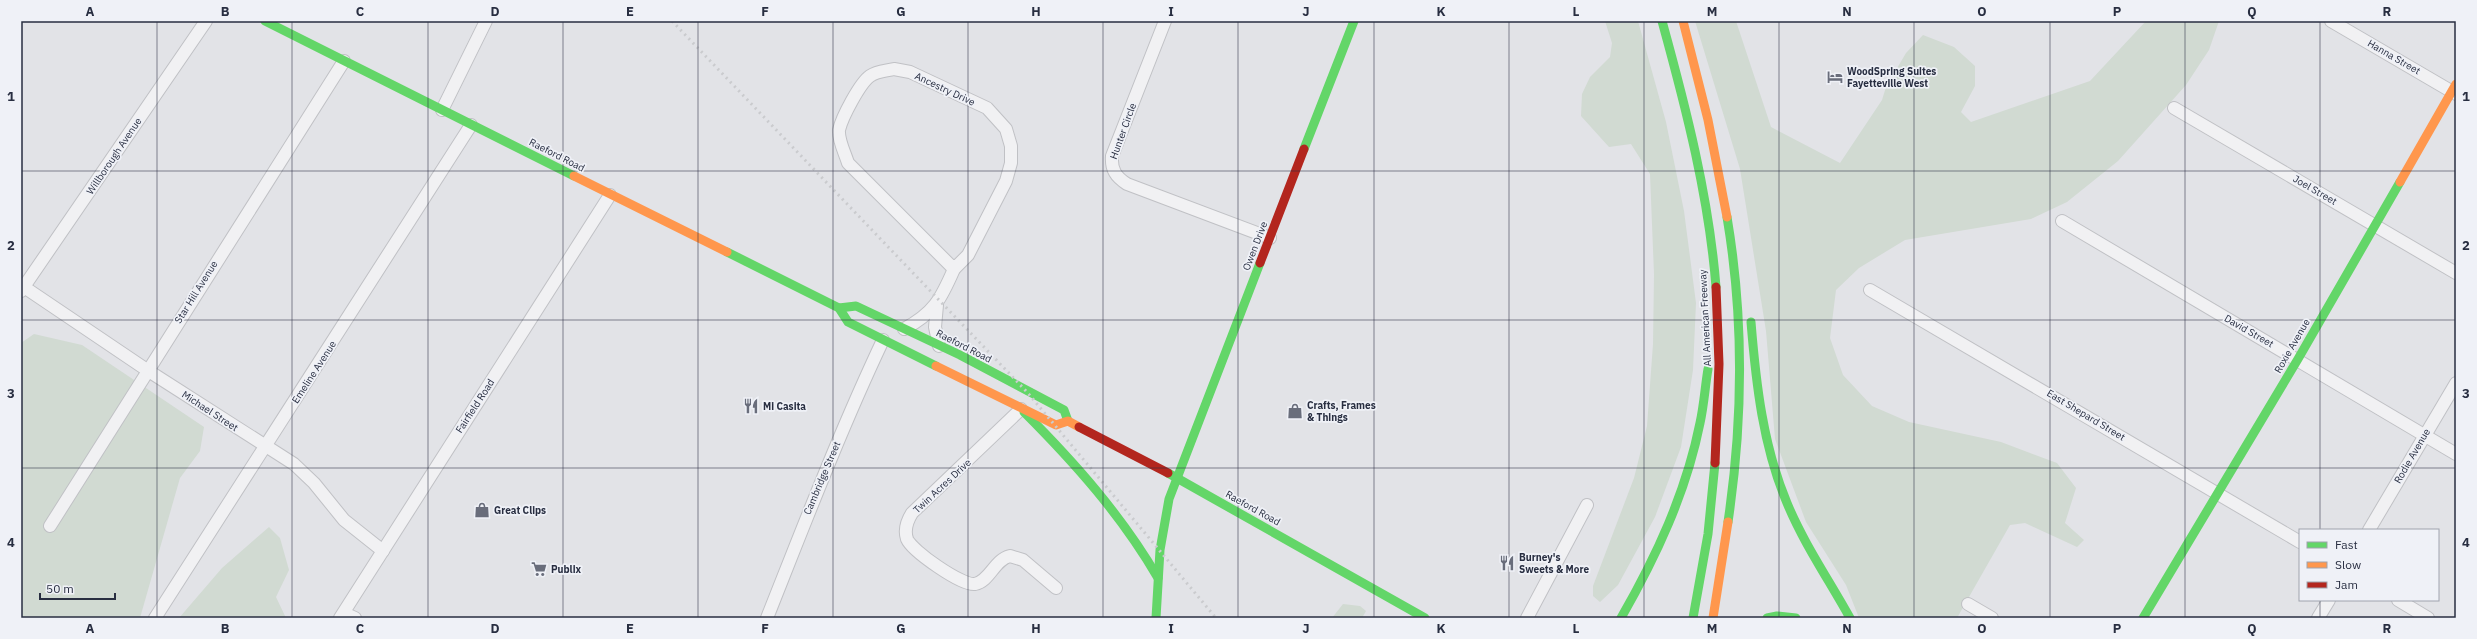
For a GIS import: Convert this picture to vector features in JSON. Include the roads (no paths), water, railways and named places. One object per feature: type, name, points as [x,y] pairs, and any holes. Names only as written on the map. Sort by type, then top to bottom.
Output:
[{"type":"main road","name":"Raeford Road","points":[[265,21],[610,195],[839,308],[848,322],[1021,409],[1056,425],[1068,421]]},
{"type":"main road","name":"Owen Drive","points":[[1156,618],[1160,550],[1169,499],[1354,21]]},
{"type":"main road","name":"All American Freeway","points":[[1662,21],[1685,107],[1702,185],[1711,243],[1718,313],[1719,386],[1715,471],[1693,618]]},
{"type":"main road","points":[[1683,21],[1692,54],[1726,205],[1736,276],[1739,424],[1724,550],[1713,618]]},
{"type":"main road","points":[[1692,54],[1721,135]]},
{"type":"main road","name":"Roxie Avenue","points":[[2143,618],[2216,493],[2298,359],[2454,90]]},
{"type":"main road","name":"Raeford Road","points":[[839,308],[856,306],[939,346],[1064,410],[1068,421],[1178,478],[1425,618]]},
{"type":"main road","points":[[1750,310],[1763,417],[1778,480],[1800,531],[1850,618]]},
{"type":"main road","points":[[1621,618],[1652,560],[1682,488],[1700,423],[1718,313]]},
{"type":"main road","points":[[1021,409],[1056,443],[1141,546],[1158,578]]},
{"type":"main road","points":[[1767,618],[1777,616],[1796,618]]},
{"type":"street","name":"Willborough Avenue","points":[[22,289],[206,21]]},
{"type":"street","points":[[442,110],[486,21]]},
{"type":"street","name":"Hunter Circle","points":[[1165,21],[1112,156],[1113,170],[1116,176],[1127,184],[1270,238]]},
{"type":"street","name":"Hanna Street","points":[[2331,21],[2454,90]]},
{"type":"street","name":"Star Hill Avenue","points":[[50,526],[147,370],[344,61]]},
{"type":"street","name":"Ancestry Drive","points":[[939,346],[935,327],[937,305],[954,269],[968,255],[1006,181],[1011,162],[1012,146],[1006,129],[987,108],[910,72],[894,69],[870,76],[860,87],[839,130],[848,162],[954,269]]},
{"type":"street","name":"Joel Street","points":[[2174,108],[2375,224],[2456,273]]},
{"type":"street","name":"Emeline Avenue","points":[[155,618],[471,125]]},
{"type":"street","name":"Fairfield Road","points":[[342,615],[610,195]]},
{"type":"street","name":"David Street","points":[[2062,221],[2298,359],[2456,454]]},
{"type":"street","name":"Michael Street","points":[[22,289],[294,464],[314,483],[344,520],[383,550]]},
{"type":"street","name":"East Shepard Street","points":[[1870,290],[2299,541]]},
{"type":"street","name":"Ancestry Drive","points":[[904,329],[924,317],[937,305]]},
{"type":"street","name":"Cambridge Street","points":[[767,618],[857,395],[883,340]]},
{"type":"street","name":"Rodie Avenue","points":[[2371,529],[2424,435],[2456,383]]},
{"type":"street","name":"Twin Acres Drive","points":[[1021,409],[912,513],[906,525],[907,538],[915,549],[959,581],[968,584],[981,581],[998,562],[1010,556],[1023,560],[1056,588]]},
{"type":"street","points":[[1527,618],[1587,505]]},
{"type":"street","points":[[2318,618],[2328,601]]},
{"type":"street","points":[[2400,601],[2428,618]]},
{"type":"street","points":[[1968,604],[1992,618]]},
{"type":"street","points":[[342,615],[355,618]]},
{"type":"railway","points":[[672,21],[1027,392],[1216,618]]},
{"type":"place","name":"WoodSpring Suites Fayetteville West","points":[[1835,77]]},
{"type":"place","name":"Mi Casita","points":[[751,406]]},
{"type":"place","name":"Crafts, Frames & Things","points":[[1295,411]]},
{"type":"place","name":"Great Clips","points":[[482,510]]},
{"type":"place","name":"Burney's Sweets & More","points":[[1507,563]]},
{"type":"place","name":"Publix","points":[[539,569]]}]
